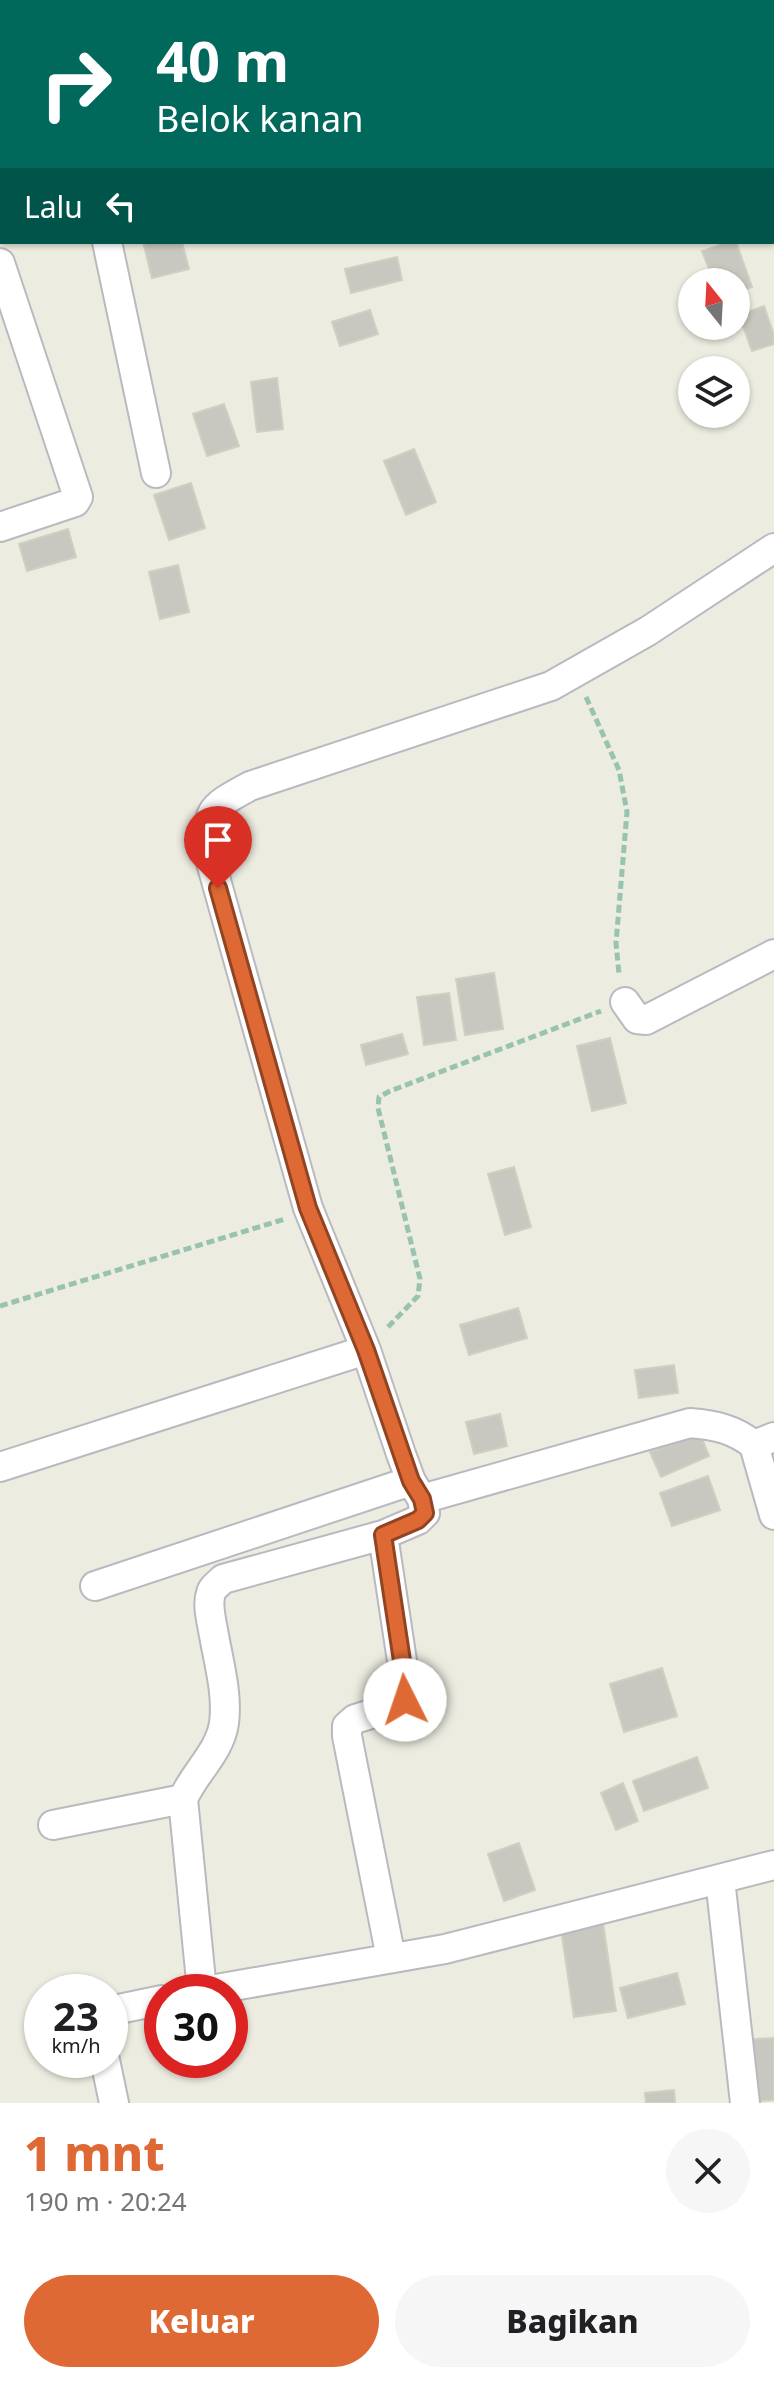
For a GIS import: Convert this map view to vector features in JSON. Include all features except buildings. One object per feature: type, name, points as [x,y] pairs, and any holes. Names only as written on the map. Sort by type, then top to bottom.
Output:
[{"type":"street","points":[[107,244],[156,473]]},
{"type":"street","points":[[0,263],[78,497],[75,502],[0,527]]},
{"type":"street","points":[[198,1974],[183,1799],[191,1780],[206,1763],[224,1725],[224,1699],[209,1609],[211,1592],[223,1579],[383,1535],[418,1520],[425,1513],[366,1350],[308,1208],[210,859],[207,823],[220,802],[250,786],[522,697],[575,674],[648,631],[774,548]]},
{"type":"street","points":[[625,1002],[637,1019],[646,1020],[774,954]]},
{"type":"street","points":[[0,1467],[366,1350]]},
{"type":"street","points":[[95,1586],[416,1490],[690,1423],[715,1425],[764,1441],[774,1515]]},
{"type":"street","points":[[383,1535],[407,1694],[400,1705],[355,1719],[347,1726],[347,1736],[391,1958]]},
{"type":"street","points":[[53,1825],[183,1799]]},
{"type":"street","points":[[248,1983],[445,1949],[774,1865]]},
{"type":"street","points":[[720,1879],[745,2103]]},
{"type":"street","points":[[109,2078],[114,2103]]},
{"type":"path","points":[[366,1350],[418,1296],[420,1279],[378,1108],[379,1097],[625,1002],[616,943],[627,812],[619,770],[575,674]]},
{"type":"path","points":[[0,1306],[272,1225],[308,1208]]},
{"type":"route","points":[[218,888],[308,1208],[366,1350],[411,1481],[422,1499],[425,1513],[418,1520],[383,1535],[407,1694],[405,1700]]}]
